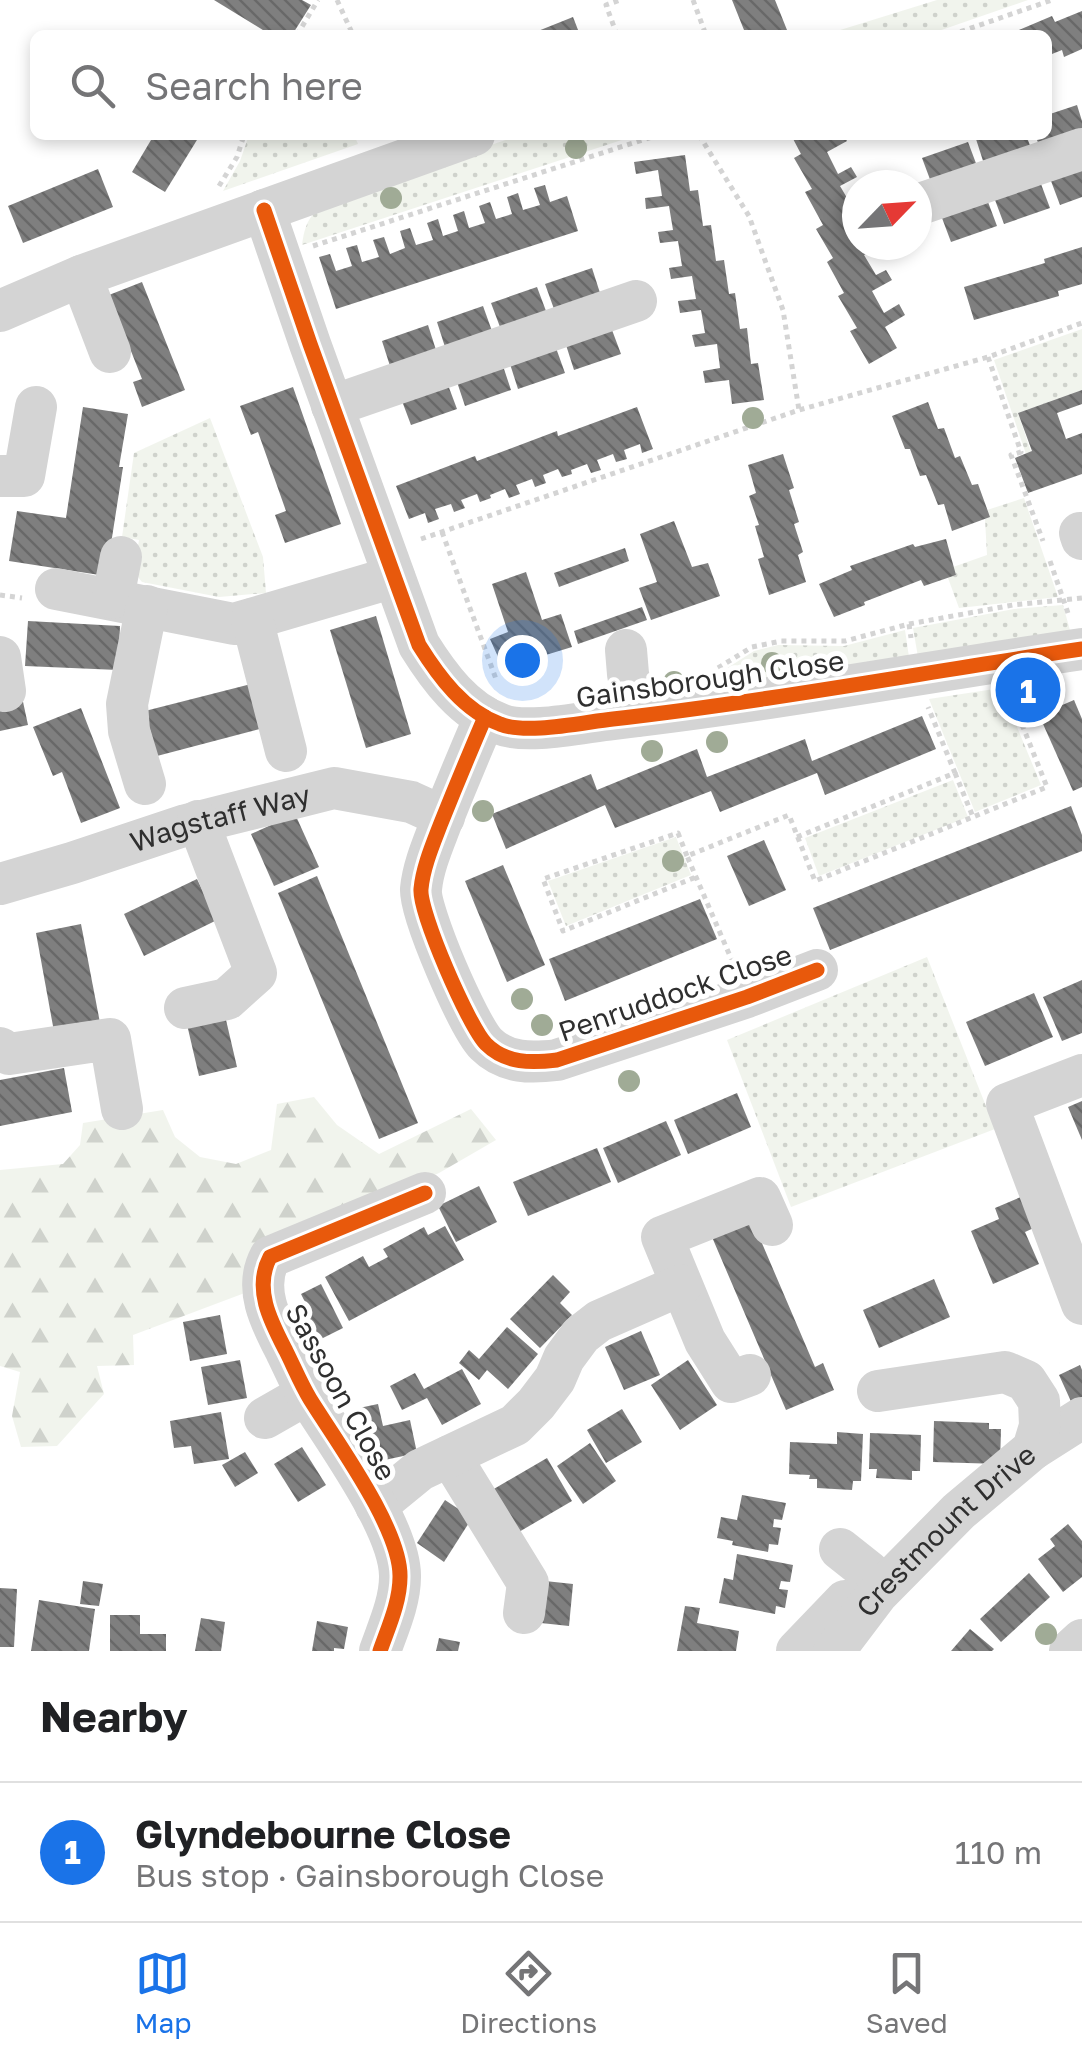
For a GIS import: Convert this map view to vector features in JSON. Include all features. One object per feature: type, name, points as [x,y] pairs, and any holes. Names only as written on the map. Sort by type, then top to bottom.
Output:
[{"type":"street","points":[[0,312],[81,276],[264,210],[368,153],[445,140]]},
{"type":"street","points":[[932,199],[1082,150]]},
{"type":"street","points":[[264,210],[420,646],[448,687],[467,704],[499,722]]},
{"type":"street","points":[[81,276],[110,352]]},
{"type":"street","points":[[332,406],[636,301]]},
{"type":"street","points":[[0,476],[24,476],[36,408]]},
{"type":"street","points":[[121,557],[130,602],[127,704],[145,784]]},
{"type":"street","points":[[56,589],[234,624],[389,564]]},
{"type":"street","points":[[252,619],[286,751]]},
{"type":"street","name":"Gainsborough Close","points":[[499,722],[527,728],[636,716],[1080,649]]},
{"type":"street","points":[[626,650],[636,716]]},
{"type":"street","name":"Penruddock Close","points":[[499,722],[444,817],[420,891],[425,915],[470,1019],[485,1043],[507,1058],[530,1063],[558,1060],[818,970]]},
{"type":"street","name":"Wagstaff Way","points":[[0,884],[198,822],[334,788],[411,802],[444,817]]},
{"type":"street","points":[[185,1008],[228,999],[256,973],[198,822]]},
{"type":"street","points":[[0,1048],[8,1054],[110,1040],[122,1109]]},
{"type":"street","points":[[1082,1075],[1006,1104],[1082,1304]]},
{"type":"street","name":"Sassoon Close","points":[[380,1651],[400,1577],[396,1547],[376,1506],[307,1394],[266,1314],[266,1262],[424,1193]]},
{"type":"street","points":[[750,1374],[731,1382],[705,1342],[662,1237],[760,1198],[772,1225]]},
{"type":"street","name":"Sassoon Close","points":[[376,1506],[420,1470],[516,1424],[555,1379],[581,1334],[599,1321],[681,1285]]},
{"type":"street","name":"Crestmount Drive","points":[[834,1651],[877,1594],[918,1552],[959,1511],[1034,1449],[1040,1426],[1039,1401],[1026,1381],[1005,1372],[878,1391]]},
{"type":"street","name":"Sassoon Close","points":[[264,1418],[307,1394]]},
{"type":"street","points":[[1034,1449],[1082,1418]]},
{"type":"street","points":[[450,1456],[528,1583],[524,1614]]},
{"type":"street","points":[[797,1651],[832,1617],[855,1560],[916,1524]]},
{"type":"street","points":[[1070,1651],[1082,1640]]},
{"type":"path","points":[[300,30],[318,0]]},
{"type":"path","points":[[337,0],[351,30]]},
{"type":"path","points":[[615,30],[606,5],[620,0]]},
{"type":"path","points":[[692,0],[704,30]]},
{"type":"path","points":[[965,30],[1052,0]]},
{"type":"path","points":[[218,227],[210,201],[242,140]]},
{"type":"path","points":[[280,256],[642,140]]},
{"type":"path","points":[[703,140],[749,216],[783,310],[799,410]]},
{"type":"path","points":[[389,564],[442,532],[799,410],[988,357],[1082,323]]},
{"type":"path","points":[[988,357],[1021,452],[1011,455],[1080,649]]},
{"type":"path","points":[[442,532],[499,722]]},
{"type":"path","points":[[909,624],[1013,605],[1082,598]]},
{"type":"path","points":[[687,856],[789,815],[815,881],[1047,787],[997,661]]},
{"type":"path","points":[[955,773],[973,817]]},
{"type":"path","points":[[696,877],[563,930],[543,879],[678,833],[747,997]]},
{"type":"green space","points":[[937,0],[1028,0],[941,30],[840,30]]},
{"type":"green space","points":[[247,140],[356,140],[358,144],[223,191]]},
{"type":"green space","points":[[505,140],[622,140],[302,245],[312,215],[338,197]]},
{"type":"green space","points":[[1082,329],[1082,390],[1018,413],[1031,452],[1026,454],[994,360]]},
{"type":"green space","points":[[210,418],[263,557],[266,593],[219,597],[142,582],[136,567],[139,540],[122,537],[134,453]]},
{"type":"green space","points":[[1024,498],[1058,597],[959,608],[948,578],[956,575],[953,567],[987,555],[987,510]]},
{"type":"green space","points":[[1063,605],[1071,634],[918,657],[913,628],[1014,609]]},
{"type":"green space","points":[[905,630],[909,657],[867,666],[699,686],[754,651],[778,645],[844,646]]},
{"type":"green space","points":[[1001,688],[1041,785],[975,812],[929,699]]},
{"type":"green space","points":[[953,780],[968,817],[819,876],[805,838]]},
{"type":"green space","points":[[676,837],[691,875],[566,926],[548,881]]},
{"type":"green space","points":[[927,957],[995,1129],[791,1207],[727,1040]]},
{"type":"green space","points":[[314,1097],[337,1125],[379,1154],[471,1109],[496,1140],[439,1173],[375,1202],[258,1288],[133,1335],[134,1365],[97,1366],[104,1394],[57,1446],[21,1447],[12,1416],[20,1372],[0,1366],[0,1170],[63,1164],[80,1145],[83,1123],[163,1110],[175,1137],[200,1157],[236,1164],[271,1150],[277,1104]]},
{"type":"building","points":[[214,0],[302,0],[311,5],[295,30],[263,30]]},
{"type":"building","points":[[732,0],[775,0],[787,30],[744,30]]},
{"type":"building","points":[[1082,11],[1082,49],[1064,57],[1062,50],[1052,54],[1052,30],[1019,30],[1052,16],[1055,22]]},
{"type":"building","points":[[573,17],[578,30],[540,30]]},
{"type":"building","points":[[1077,105],[1082,131],[1039,145],[1037,140],[1052,140],[1052,113]]},
{"type":"building","points":[[151,140],[197,140],[165,192],[132,172]]},
{"type":"building","points":[[794,140],[847,141],[827,152],[838,174],[842,172],[842,260],[867,260],[876,275],[886,270],[892,280],[872,291],[884,313],[899,304],[905,315],[885,327],[897,348],[869,364],[850,331],[857,328],[838,296],[844,293],[827,262],[833,258],[816,229],[823,225],[805,192],[812,189],[794,158],[801,154]]},
{"type":"building","points":[[976,140],[1028,140],[1031,148],[984,164]]},
{"type":"building","points":[[968,142],[977,166],[932,182],[932,170],[926,170],[922,158]]},
{"type":"building","points":[[685,155],[690,191],[698,190],[703,226],[711,225],[716,261],[724,260],[729,294],[735,293],[740,329],[747,328],[751,364],[758,363],[764,400],[732,404],[729,380],[705,383],[703,371],[720,368],[717,344],[695,347],[692,335],[705,333],[701,310],[680,313],[678,301],[696,299],[692,276],[671,279],[669,268],[682,266],[678,241],[660,243],[658,232],[673,230],[669,206],[646,209],[645,198],[662,196],[658,170],[636,174],[634,162]]},
{"type":"building","points":[[98,169],[113,207],[23,243],[8,206]]},
{"type":"building","points":[[1082,170],[1082,197],[1060,205],[1051,181]]},
{"type":"building","points":[[1041,184],[1050,208],[1004,224],[995,200]]},
{"type":"building","points":[[545,185],[550,202],[567,196],[578,231],[336,309],[319,257],[330,254],[336,271],[352,266],[346,248],[357,245],[362,262],[379,257],[373,240],[384,237],[390,254],[405,248],[400,231],[410,228],[416,245],[433,240],[427,223],[438,219],[443,236],[458,231],[453,215],[464,211],[469,228],[485,223],[479,206],[490,202],[496,219],[512,214],[507,197],[518,193],[523,210],[540,205],[534,188]]},
{"type":"building","points":[[988,202],[997,226],[951,242],[942,218]]},
{"type":"building","points":[[1082,247],[1082,284],[1058,291],[1059,296],[974,320],[964,287],[1045,263],[1044,259]]},
{"type":"building","points":[[592,268],[600,293],[554,309],[545,284]]},
{"type":"building","points":[[142,282],[185,390],[142,407],[133,382],[142,379],[109,295]]},
{"type":"building","points":[[537,287],[546,311],[500,327],[491,303]]},
{"type":"building","points":[[483,306],[492,331],[445,347],[437,322]]},
{"type":"building","points":[[428,325],[436,350],[390,366],[382,341]]},
{"type":"building","points":[[612,330],[621,354],[574,370],[566,345]]},
{"type":"building","points":[[556,348],[565,373],[518,389],[510,364]]},
{"type":"building","points":[[503,366],[511,390],[465,406],[457,382]]},
{"type":"building","points":[[448,385],[457,409],[411,425],[402,401]]},
{"type":"building","points":[[293,387],[341,524],[285,543],[275,515],[286,511],[258,432],[251,435],[240,406]]},
{"type":"building","points":[[1082,390],[1082,404],[1057,413],[1066,439],[1082,433],[1082,474],[1028,493],[1015,458],[1032,451],[1018,413]]},
{"type":"building","points":[[928,402],[938,429],[944,428],[955,458],[960,456],[972,485],[978,484],[990,517],[952,531],[944,504],[938,505],[926,475],[920,476],[892,416]]},
{"type":"building","points":[[83,407],[128,414],[106,576],[9,561],[17,511],[66,518]]},
{"type":"building","points":[[637,407],[653,449],[642,453],[640,444],[624,450],[627,459],[616,462],[613,454],[597,460],[601,470],[591,473],[587,464],[562,477],[558,469],[543,475],[546,483],[535,487],[532,479],[516,485],[520,494],[509,498],[505,489],[480,502],[477,494],[461,500],[465,508],[454,512],[451,504],[435,509],[439,519],[428,523],[425,513],[409,519],[396,486],[475,456],[477,461]]},
{"type":"building","points":[[783,454],[794,488],[789,490],[799,522],[794,524],[803,552],[798,555],[806,582],[769,595],[758,559],[764,557],[749,496],[756,493],[748,465]]},
{"type":"building","points":[[674,521],[692,567],[708,563],[720,596],[651,620],[639,588],[657,582],[640,534]]},
{"type":"building","points":[[946,539],[956,575],[924,586],[921,580],[834,617],[819,584],[852,570],[850,566],[913,544],[915,547]]},
{"type":"building","points":[[625,548],[629,561],[559,587],[554,573]]},
{"type":"building","points":[[526,572],[542,620],[561,614],[572,647],[503,668],[490,639],[508,632],[492,584]]},
{"type":"building","points":[[642,607],[647,620],[578,644],[574,631]]},
{"type":"building","points":[[376,616],[411,734],[366,748],[330,630]]},
{"type":"building","points":[[28,621],[120,626],[118,670],[25,666]]},
{"type":"building","points":[[255,683],[267,727],[157,756],[145,711]]},
{"type":"building","points":[[22,697],[28,725],[0,731],[0,702]]},
{"type":"building","points":[[1074,700],[1082,719],[1082,787],[1073,791],[1039,715]]},
{"type":"building","points":[[81,708],[120,808],[81,823],[62,772],[53,776],[33,727]]},
{"type":"building","points":[[922,716],[936,749],[825,795],[817,773],[720,812],[711,791],[615,828],[605,805],[506,849],[492,814],[591,774],[597,790],[697,749],[707,777],[805,739],[812,761]]},
{"type":"building","points":[[1071,806],[1082,835],[1082,851],[830,950],[813,908]]},
{"type":"building","points":[[295,814],[319,867],[274,886],[251,834]]},
{"type":"building","points":[[764,840],[786,890],[749,906],[727,856]]},
{"type":"building","points":[[503,865],[545,965],[507,982],[465,881]]},
{"type":"building","points":[[317,876],[418,1123],[379,1139],[278,893]]},
{"type":"building","points":[[197,879],[217,920],[144,956],[124,914]]},
{"type":"building","points":[[700,899],[717,939],[565,1001],[549,959]]},
{"type":"building","points":[[81,924],[101,1028],[55,1037],[36,933]]},
{"type":"building","points":[[1082,980],[1082,1033],[1062,1041],[1043,997]]},
{"type":"building","points":[[1034,993],[1053,1037],[985,1066],[966,1022]]},
{"type":"building","points":[[223,1007],[237,1067],[199,1076],[185,1016]]},
{"type":"building","points":[[64,1068],[72,1112],[0,1126],[0,1080]]},
{"type":"building","points":[[737,1093],[751,1127],[688,1154],[674,1120]]},
{"type":"building","points":[[1082,1101],[1082,1140],[1068,1107]]},
{"type":"building","points":[[666,1121],[681,1155],[618,1183],[603,1148]]},
{"type":"building","points":[[597,1148],[611,1182],[528,1216],[513,1182]]},
{"type":"building","points":[[479,1186],[497,1222],[456,1242],[438,1206]]},
{"type":"building","points":[[1023,1196],[1036,1227],[1025,1232],[1039,1264],[993,1284],[971,1231],[999,1219],[995,1208]]},
{"type":"building","points":[[749,1213],[815,1367],[823,1363],[834,1390],[786,1410],[709,1230]]},
{"type":"building","points":[[445,1226],[464,1260],[349,1321],[325,1277],[363,1256],[369,1267],[388,1257],[383,1249],[424,1227],[428,1235]]},
{"type":"building","points":[[553,1275],[570,1292],[560,1303],[572,1315],[540,1348],[510,1319]]},
{"type":"building","points":[[934,1279],[950,1317],[879,1348],[863,1310]]},
{"type":"building","points":[[321,1284],[343,1328],[307,1346],[290,1312],[306,1304],[301,1294]]},
{"type":"building","points":[[220,1315],[227,1354],[190,1361],[183,1322]]},
{"type":"building","points":[[507,1327],[538,1354],[508,1389],[487,1370],[479,1380],[459,1363],[469,1350],[479,1359]]},
{"type":"building","points":[[641,1331],[660,1375],[624,1390],[605,1347]]},
{"type":"building","points":[[240,1360],[247,1398],[208,1405],[201,1367]]},
{"type":"building","points":[[688,1360],[717,1405],[680,1430],[651,1385]]},
{"type":"building","points":[[1080,1365],[1082,1405],[1074,1408],[1059,1375]]},
{"type":"building","points":[[462,1369],[481,1404],[442,1425],[427,1398],[402,1410],[390,1386],[415,1373],[424,1389]]},
{"type":"building","points":[[378,1404],[383,1426],[410,1420],[417,1453],[371,1463],[359,1408]]},
{"type":"building","points":[[622,1409],[642,1442],[606,1463],[587,1430]]},
{"type":"building","points":[[221,1412],[229,1459],[194,1464],[191,1446],[174,1448],[170,1421]]},
{"type":"building","points":[[934,1421],[989,1423],[989,1429],[1001,1429],[1000,1464],[933,1462]]},
{"type":"building","points":[[837,1432],[863,1434],[861,1481],[853,1481],[852,1490],[817,1488],[817,1479],[809,1479],[810,1475],[789,1474],[790,1442],[837,1444]]},
{"type":"building","points":[[870,1433],[921,1435],[920,1471],[912,1471],[912,1480],[876,1478],[877,1469],[869,1469]]},
{"type":"building","points":[[590,1443],[616,1481],[583,1504],[557,1466]]},
{"type":"building","points":[[302,1447],[326,1485],[298,1502],[274,1464]]},
{"type":"building","points":[[245,1452],[258,1473],[235,1487],[222,1465]]},
{"type":"building","points":[[547,1458],[572,1501],[512,1536],[487,1493]]},
{"type":"building","points":[[742,1495],[786,1503],[782,1520],[774,1519],[773,1527],[781,1528],[778,1545],[769,1544],[768,1552],[717,1538],[721,1517],[737,1520]]},
{"type":"building","points":[[445,1500],[472,1518],[444,1562],[417,1543]]},
{"type":"building","points":[[1068,1524],[1082,1541],[1082,1577],[1063,1592],[1038,1559],[1055,1546],[1050,1539]]},
{"type":"building","points":[[737,1554],[793,1565],[790,1582],[781,1581],[779,1589],[788,1590],[785,1608],[776,1606],[775,1614],[719,1603],[724,1578],[733,1580]]},
{"type":"building","points":[[1029,1573],[1050,1597],[1001,1642],[980,1619]]},
{"type":"building","points":[[83,1581],[103,1584],[99,1606],[80,1604]]},
{"type":"building","points":[[545,1581],[573,1584],[569,1626],[541,1623]]},
{"type":"building","points":[[0,1588],[17,1589],[14,1647],[0,1647]]},
{"type":"building","points":[[39,1600],[95,1609],[89,1651],[31,1651]]},
{"type":"building","points":[[685,1606],[700,1608],[697,1623],[739,1631],[736,1651],[677,1651]]},
{"type":"building","points":[[110,1615],[140,1615],[140,1634],[166,1634],[166,1651],[110,1651]]},
{"type":"building","points":[[201,1618],[225,1622],[221,1651],[195,1651]]},
{"type":"building","points":[[317,1621],[348,1627],[344,1649],[312,1651]]},
{"type":"building","points":[[970,1629],[994,1649],[951,1651]]},
{"type":"building","points":[[439,1638],[460,1642],[458,1651],[436,1651]]},
{"type":"cycle path","points":[[264,210],[419,645],[453,692],[487,718],[511,727],[555,727],[731,704],[1082,649]]},
{"type":"cycle path","points":[[485,717],[432,847],[421,889],[428,921],[457,994],[478,1033],[494,1051],[520,1061],[557,1060],[817,970]]},
{"type":"cycle path","points":[[380,1651],[398,1596],[397,1557],[379,1511],[307,1393],[275,1329],[263,1281],[270,1257],[425,1193]]},
{"type":"place","name":"Glyndebourne Close","points":[[1028,690]]}]
